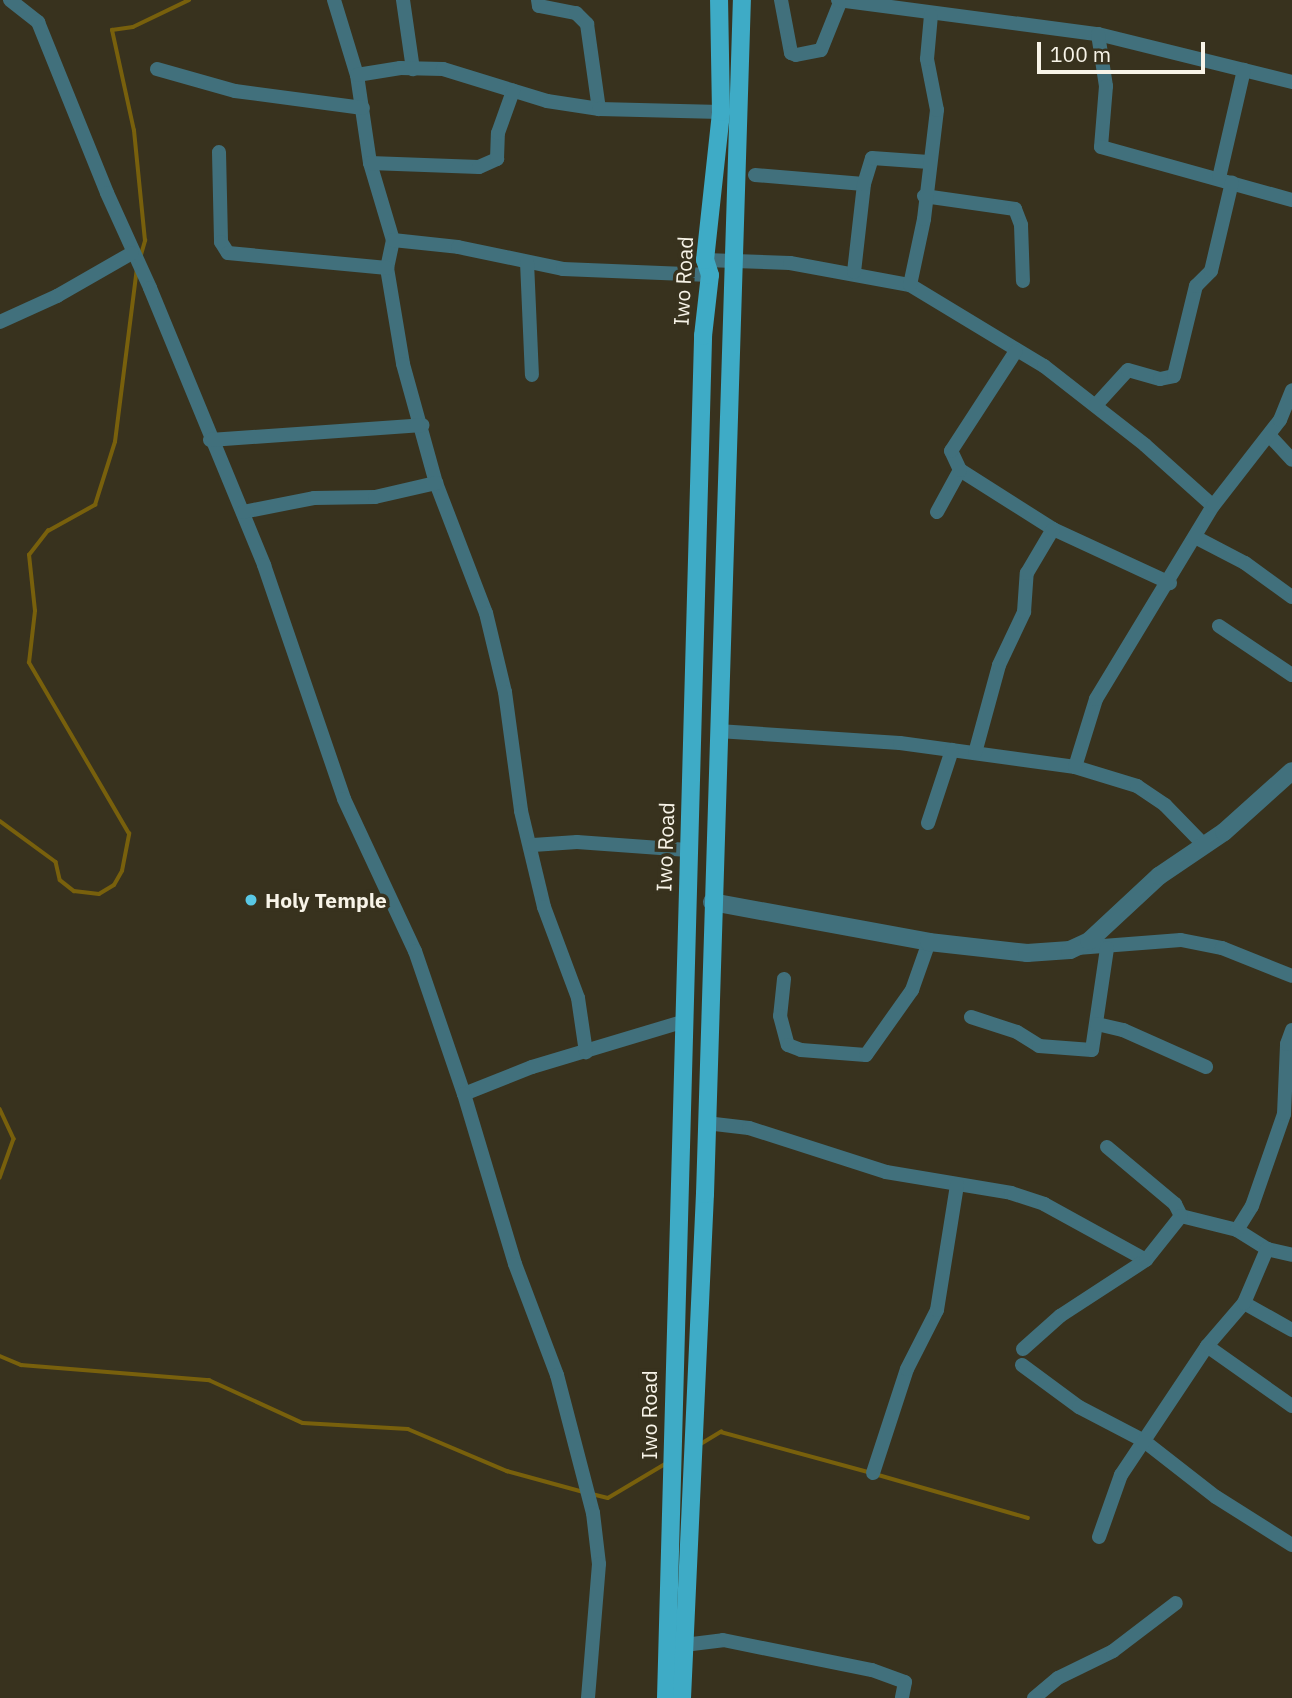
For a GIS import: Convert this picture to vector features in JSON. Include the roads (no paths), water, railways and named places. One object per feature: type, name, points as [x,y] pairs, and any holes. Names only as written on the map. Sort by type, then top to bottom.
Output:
[{"type":"main road","name":"Iwo Road","points":[[666,1698],[673,1474],[669,1454],[703,336],[721,112],[719,0]]},
{"type":"main road","name":"Iwo Road","points":[[682,1698],[690,1464],[696,1444],[742,0]]},
{"type":"street","points":[[10,0],[38,22],[132,254],[150,288],[210,440],[243,512],[344,799],[415,951],[464,1094],[516,1264],[557,1375],[593,1513],[598,1564],[588,1698]]},
{"type":"street","points":[[334,0],[357,75],[370,163],[393,240],[387,268],[403,364],[436,483],[485,612],[505,692],[512,770],[533,845],[544,907],[578,998],[586,1052]]},
{"type":"street","points":[[403,0],[413,69]]},
{"type":"street","points":[[538,0],[539,6],[576,13],[587,24],[599,109]]},
{"type":"street","points":[[780,0],[791,53],[796,55],[821,50],[839,0],[932,15],[1098,34],[1292,82]]},
{"type":"street","points":[[910,285],[936,110],[927,59],[932,15]]},
{"type":"street","points":[[1098,34],[1106,86],[1101,147],[1292,200]]},
{"type":"street","points":[[157,69],[235,91],[363,108]]},
{"type":"street","points":[[357,75],[376,69],[467,74],[513,92],[599,109],[721,112]]},
{"type":"street","points":[[1096,405],[1128,370],[1160,379],[1174,376],[1196,286],[1211,271],[1244,70]]},
{"type":"street","points":[[370,163],[456,163],[479,167],[497,159],[498,132],[513,92]]},
{"type":"street","points":[[219,152],[221,242],[228,253],[387,268]]},
{"type":"street","points":[[854,272],[864,184],[875,157],[929,162]]},
{"type":"street","points":[[755,175],[864,184]]},
{"type":"street","points":[[924,196],[1015,209],[1021,225],[1023,281]]},
{"type":"street","points":[[393,240],[458,247],[564,269],[708,268],[732,261],[790,263],[854,272],[910,285],[1096,405],[1213,506]]},
{"type":"street","points":[[0,321],[57,296],[132,254]]},
{"type":"street","points":[[527,262],[532,375]]},
{"type":"street","points":[[1016,351],[951,451],[960,470],[1053,529],[1170,583]]},
{"type":"street","points":[[1075,767],[1096,699],[1170,583],[1213,506],[1269,435],[1292,390]]},
{"type":"street","points":[[210,440],[422,425]]},
{"type":"street","points":[[1269,435],[1292,460]]},
{"type":"street","points":[[937,512],[960,470]]},
{"type":"street","points":[[243,512],[314,498],[375,497],[436,483]]},
{"type":"street","points":[[975,753],[999,665],[1026,605],[1027,573],[1053,529]]},
{"type":"street","points":[[1195,537],[1245,564],[1292,597]]},
{"type":"street","points":[[1219,626],[1292,675]]},
{"type":"street","points":[[718,731],[952,750],[1075,767],[1137,786],[1165,805],[1204,845]]},
{"type":"street","points":[[928,823],[952,750]]},
{"type":"street","points":[[1077,948],[1159,876],[1204,845],[1292,771]]},
{"type":"street","points":[[533,845],[577,842],[688,850]]},
{"type":"street","points":[[712,902],[929,942],[1027,953],[1181,940],[1222,948],[1292,976]]},
{"type":"street","points":[[784,979],[780,1016],[788,1045],[801,1050],[866,1055],[912,990],[929,942]]},
{"type":"street","points":[[971,1017],[1017,1032],[1039,1046],[1092,1050],[1107,948]]},
{"type":"street","points":[[464,1094],[532,1067],[682,1022]]},
{"type":"street","points":[[1097,1024],[1123,1030],[1206,1067]]},
{"type":"street","points":[[1237,1230],[1252,1206],[1284,1114],[1287,1044],[1292,1030]]},
{"type":"street","points":[[706,1123],[749,1128],[886,1172],[1011,1193],[1044,1204],[1146,1260]]},
{"type":"street","points":[[1107,1147],[1175,1203],[1181,1216]]},
{"type":"street","points":[[873,1473],[907,1369],[937,1310],[957,1185]]},
{"type":"street","points":[[1181,1216],[1237,1230],[1268,1249],[1292,1255]]},
{"type":"street","points":[[1023,1349],[1060,1316],[1146,1260],[1181,1216]]},
{"type":"street","points":[[1099,1537],[1121,1475],[1207,1346],[1244,1303],[1268,1249]]},
{"type":"street","points":[[1244,1303],[1292,1330]]},
{"type":"street","points":[[1207,1346],[1292,1406]]},
{"type":"street","points":[[1022,1365],[1079,1407],[1144,1441],[1216,1497],[1292,1545]]},
{"type":"street","points":[[1034,1698],[1058,1678],[1113,1651],[1176,1603]]},
{"type":"street","points":[[684,1645],[723,1640],[872,1670],[905,1682],[902,1698]]},
{"type":"waterway","points":[[141,255],[145,241],[134,131],[112,30],[133,27],[189,0]]},
{"type":"waterway","points":[[0,821],[56,862],[60,880],[74,891],[99,894],[114,885],[122,871],[129,834],[29,663],[35,611],[29,555],[48,531],[95,505],[115,442],[137,269]]},
{"type":"waterway","points":[[0,1109],[14,1139],[0,1178]]},
{"type":"waterway","points":[[0,1356],[21,1365],[209,1380],[303,1423],[408,1429],[507,1471],[584,1492]]},
{"type":"waterway","points":[[699,1445],[721,1432],[868,1472]]},
{"type":"waterway","points":[[592,1494],[608,1498],[665,1464]]},
{"type":"waterway","points":[[875,1474],[1028,1518]]},
{"type":"place","name":"Holy Temple","points":[[251,900]]}]
